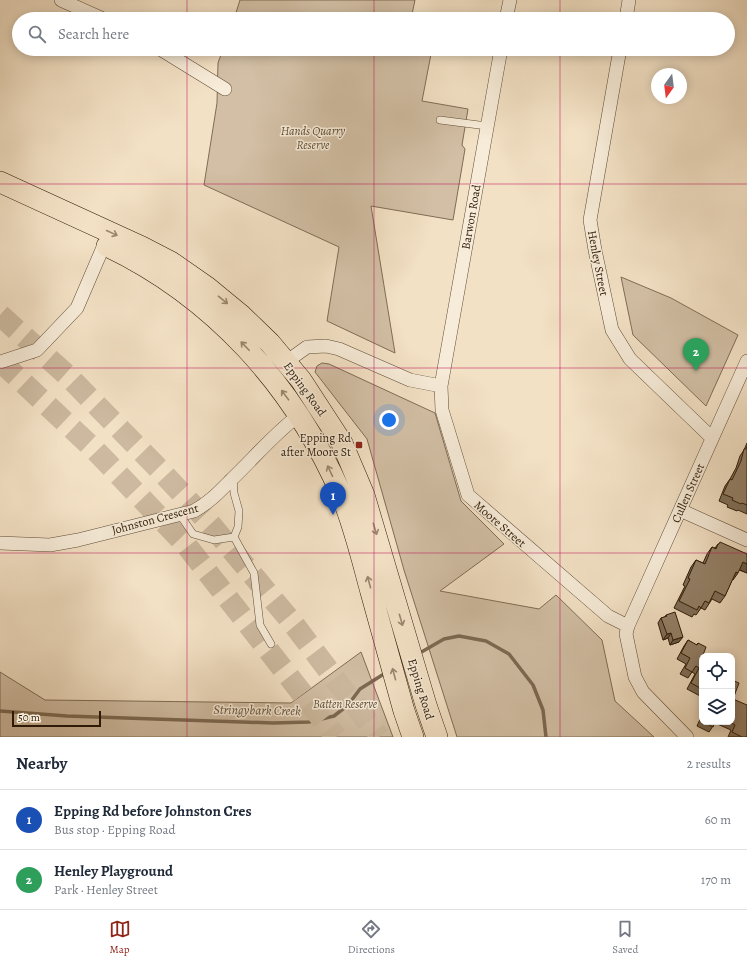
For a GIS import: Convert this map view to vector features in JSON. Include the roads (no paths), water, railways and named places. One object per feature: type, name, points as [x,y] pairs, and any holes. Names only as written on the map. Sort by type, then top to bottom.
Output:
[{"type":"main road","name":"Epping Road","points":[[0,182],[142,247],[171,262],[207,287],[241,315],[270,344],[278,368],[299,415],[321,451],[341,495],[363,560],[404,711],[413,737]]},
{"type":"main road","name":"Epping Road","points":[[0,195],[142,265],[187,295],[212,315],[257,358],[301,380],[342,443],[364,495],[426,706],[437,737]]},
{"type":"street","points":[[61,0],[88,12]]},
{"type":"street","points":[[507,12],[510,0]]},
{"type":"street","points":[[627,12],[629,0]]},
{"type":"street","points":[[171,56],[225,89]]},
{"type":"street","name":"Barwon Road","points":[[441,386],[500,56]]},
{"type":"street","name":"Henley Street","points":[[619,56],[590,220],[612,330],[630,359],[712,438]]},
{"type":"street","points":[[0,362],[37,350],[77,308],[104,245]]},
{"type":"street","points":[[278,368],[307,347],[326,346],[339,349],[410,380],[441,386]]},
{"type":"street","name":"Cullen Street","points":[[628,626],[747,361]]},
{"type":"street","name":"Moore Street","points":[[441,386],[442,410],[468,495],[608,616],[628,626]]},
{"type":"street","name":"Johnston Crescent","points":[[0,543],[50,544],[78,540],[194,511],[207,504],[283,427],[299,415]]},
{"type":"street","points":[[680,510],[747,540]]},
{"type":"street","points":[[628,626],[626,634],[635,677],[643,692],[687,737]]},
{"type":"lane","points":[[440,120],[487,126]]},
{"type":"lane","points":[[233,478],[234,493],[240,511],[238,527],[234,537]]},
{"type":"lane","points":[[180,515],[193,534],[214,540],[234,537]]},
{"type":"lane","points":[[234,537],[254,573],[260,625],[271,644]]},
{"type":"waterway","name":"Stringybark Creek","points":[[418,654],[444,639],[459,636],[486,641],[509,654],[533,685],[543,710],[546,737]]},
{"type":"waterway","name":"Stringybark Creek","points":[[0,711],[67,716],[273,723],[309,722],[334,716],[348,705],[360,689],[387,672]]},
{"type":"tunnel","points":[[0,315],[68,376],[159,469],[212,526],[295,626],[379,737]]},
{"type":"tunnel","points":[[0,361],[95,450],[187,546],[336,737]]},
{"type":"place","name":"Henley Playground","points":[[696,371]]},
{"type":"place","name":"Epping Rd after Moore St","points":[[359,445]]},
{"type":"place","name":"Epping Rd before Johnston Cres","points":[[333,515]]},
{"type":"park label","name":"Hands Quarry Reserve","points":[[313,138]]},
{"type":"park label","name":"Batten Reserve","points":[[345,704]]}]
